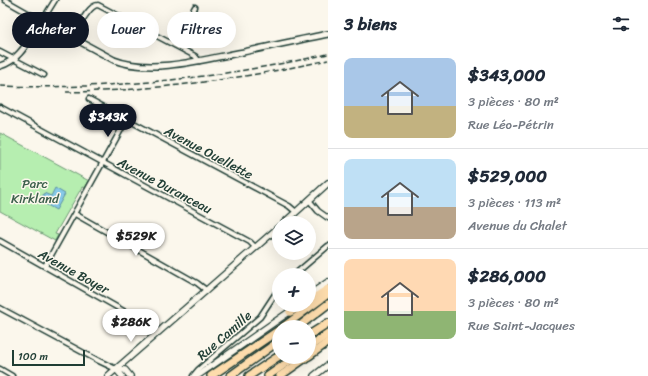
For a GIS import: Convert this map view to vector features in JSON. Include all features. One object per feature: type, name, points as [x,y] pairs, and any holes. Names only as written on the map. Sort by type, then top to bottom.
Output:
[{"type":"highway","points":[[316,297],[328,289]]},
{"type":"highway","points":[[293,320],[328,294]]},
{"type":"highway","points":[[307,320],[328,304]]},
{"type":"highway","points":[[316,331],[328,323]]},
{"type":"highway","points":[[316,342],[328,334]]},
{"type":"highway","points":[[211,376],[272,335]]},
{"type":"highway","points":[[316,350],[328,342]]},
{"type":"highway","points":[[230,376],[272,346]]},
{"type":"highway","points":[[248,376],[272,361]]},
{"type":"highway","points":[[268,376],[285,364]]},
{"type":"highway","points":[[280,376],[297,364]]},
{"type":"main road","points":[[292,216],[328,183]]},
{"type":"main road","points":[[108,376],[272,233]]},
{"type":"main road","points":[[316,290],[328,282]]},
{"type":"main road","points":[[197,376],[290,312]]},
{"type":"main road","points":[[314,376],[328,365]]},
{"type":"main road","points":[[116,369],[122,376]]},
{"type":"main road","points":[[116,369],[125,370],[130,376]]},
{"type":"street","points":[[5,0],[27,12]]},
{"type":"street","points":[[47,12],[55,0]]},
{"type":"street","points":[[88,12],[94,5],[102,6],[167,41]]},
{"type":"street","points":[[192,12],[195,7]]},
{"type":"street","points":[[89,46],[114,60],[130,65],[153,66],[199,61],[328,34]]},
{"type":"street","points":[[0,66],[14,59],[24,48]]},
{"type":"street","points":[[180,48],[195,56],[199,61]]},
{"type":"street","points":[[0,52],[44,75]]},
{"type":"street","name":"Avenue Ouellette","points":[[89,99],[289,206],[296,212]]},
{"type":"street","name":"Avenue Duranceau","points":[[0,107],[250,242],[255,247]]},
{"type":"street","points":[[45,266],[127,120]]},
{"type":"street","points":[[309,200],[318,211],[328,218]]},
{"type":"street","points":[[75,214],[198,283],[206,290]]},
{"type":"street","name":"Avenue Boyer","points":[[0,241],[158,331]]},
{"type":"street","points":[[302,268],[328,246]]},
{"type":"street","name":"Rue Camille","points":[[193,376],[260,317],[272,299]]},
{"type":"street","points":[[0,308],[116,369]]},
{"type":"street","points":[[0,370],[12,376]]},
{"type":"green space","name":"Parc Kirkland","points":[[0,133],[89,181],[85,188],[82,187],[55,234],[58,235],[55,241],[0,211]]},
{"type":"water","points":[[55,188],[65,194],[56,210],[40,201],[44,193],[51,196]]},
{"type":"railway","points":[[0,86],[41,87],[124,84],[206,76],[247,70],[328,54]]},
{"type":"railway","points":[[66,92],[132,89],[198,83],[263,73],[328,60]]}]
